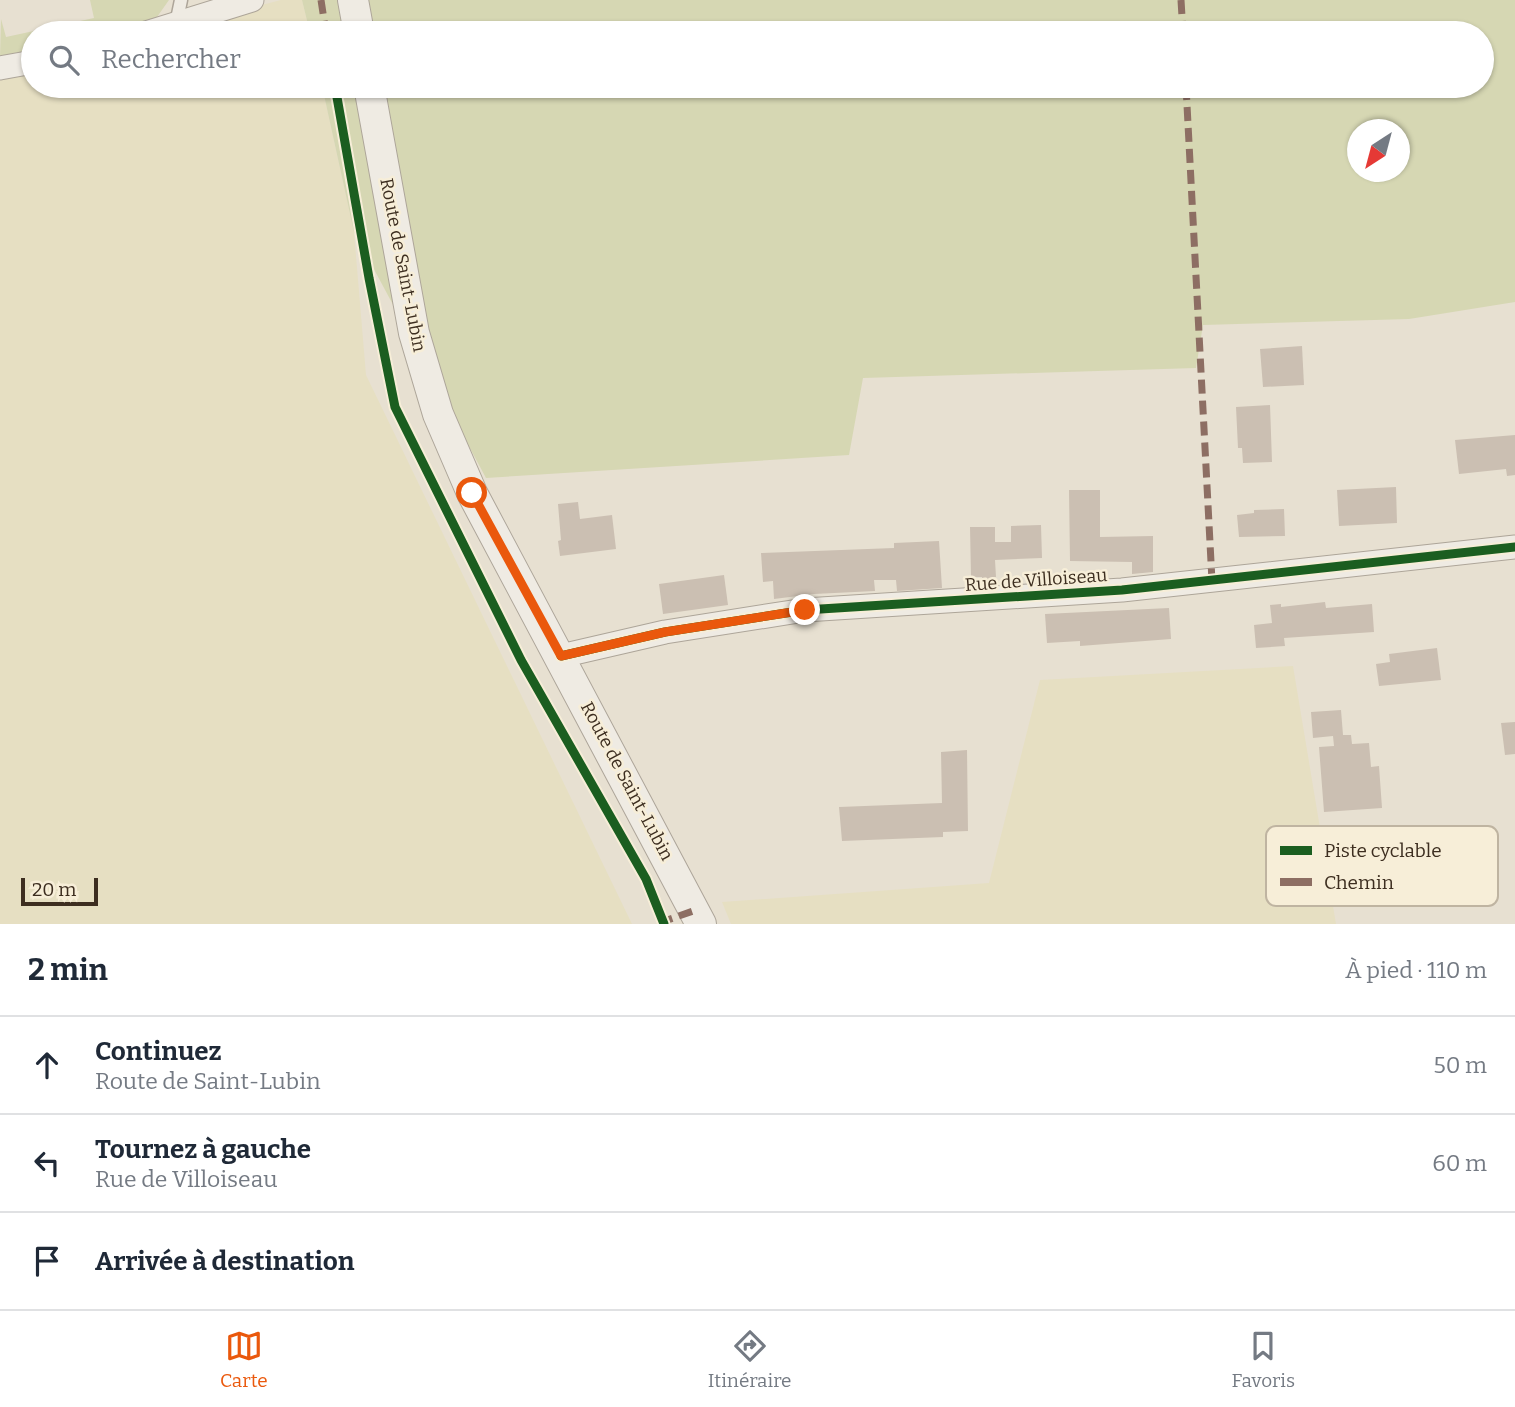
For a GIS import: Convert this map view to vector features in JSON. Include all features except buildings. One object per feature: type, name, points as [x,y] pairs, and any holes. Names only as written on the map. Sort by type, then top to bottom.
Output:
[{"type":"street","points":[[186,21],[252,0]]},
{"type":"street","points":[[353,0],[357,21]]},
{"type":"street","points":[[0,68],[21,64]]},
{"type":"street","name":"Route de Saint-Lubin","points":[[371,98],[414,333],[438,414],[472,493],[702,924]]},
{"type":"street","name":"Rue de Villoiseau","points":[[561,656],[665,632],[805,610],[1122,590],[1515,547]]},
{"type":"lane","points":[[177,21],[181,0]]},
{"type":"shaded area","points":[[281,0],[302,0],[307,21],[200,21]]},
{"type":"shaded area","points":[[21,67],[21,98],[325,98],[354,232],[366,375],[632,924],[0,924],[0,73]]},
{"type":"shaded area","points":[[1293,666],[1320,826],[1266,826],[1266,906],[1333,906],[1336,924],[731,924],[722,902],[989,883],[1040,680]]},
{"type":"green space","points":[[90,0],[169,0],[157,17],[144,21],[80,21],[94,18]]},
{"type":"green space","points":[[302,0],[1515,0],[1515,302],[1409,319],[1203,325],[1196,368],[863,378],[849,455],[486,478],[354,232],[325,98],[1494,98],[1494,21],[307,21]]},
{"type":"green space","points":[[1,19],[6,37],[21,34],[21,54],[0,58]]},
{"type":"marked path","points":[[321,0],[324,21]]},
{"type":"marked path","points":[[1181,0],[1182,21]]},
{"type":"marked path","points":[[1187,98],[1212,581]]},
{"type":"marked path","points":[[659,923],[696,910]]},
{"type":"cycle path","points":[[337,98],[395,407],[521,660],[646,879],[664,924]]},
{"type":"cycle path","points":[[561,656],[665,632],[805,610],[1122,590],[1515,547]]},
{"type":"route","points":[[472,493],[561,656],[665,632],[805,610]]}]
